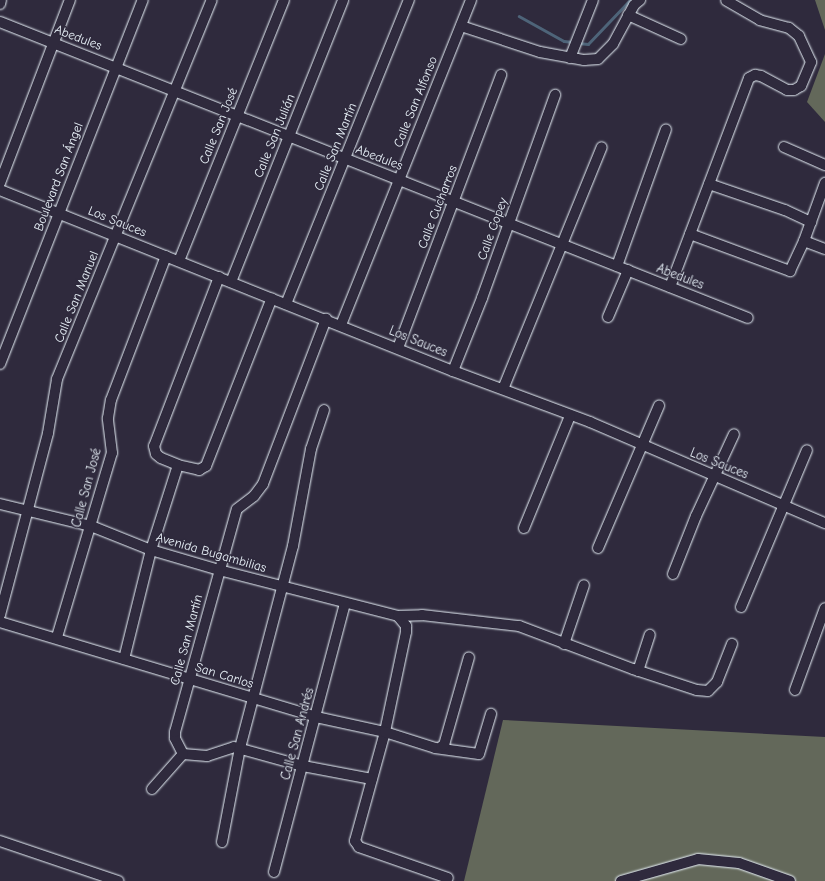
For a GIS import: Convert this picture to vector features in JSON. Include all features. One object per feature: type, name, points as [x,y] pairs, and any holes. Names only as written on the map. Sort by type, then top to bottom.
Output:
[{"type":"street","points":[[0,4],[2,0]]},
{"type":"street","points":[[0,183],[70,0]]},
{"type":"street","name":"Boulevard San Ángel","points":[[1,360],[143,0]]},
{"type":"street","name":"Calle San Manuel","points":[[0,614],[48,433],[57,379],[212,0]]},
{"type":"street","name":"Calle San José","points":[[179,261],[284,0]]},
{"type":"street","name":"Calle San Julián","points":[[231,282],[343,0]]},
{"type":"street","name":"Calle San Martín","points":[[286,304],[410,0]]},
{"type":"street","name":"Calle San Alfonso","points":[[341,325],[471,0]]},
{"type":"street","points":[[570,58],[592,0]]},
{"type":"street","points":[[461,26],[513,45],[570,58],[598,59],[605,54],[613,44],[634,5],[640,0]]},
{"type":"street","points":[[670,287],[749,78],[755,75],[761,76],[787,90],[794,90],[801,86],[811,62],[799,36],[788,28],[760,20],[726,0]]},
{"type":"street","points":[[628,16],[681,39]]},
{"type":"street","name":"Abedules","points":[[0,22],[116,66],[288,137],[748,318]]},
{"type":"street","name":"Calle Cucharros","points":[[398,348],[501,75]]},
{"type":"street","name":"Calle Copey","points":[[453,371],[509,224],[555,95]]},
{"type":"street","points":[[617,266],[666,130]]},
{"type":"street","points":[[503,389],[602,147]]},
{"type":"street","points":[[784,147],[825,165]]},
{"type":"street","points":[[690,234],[790,271],[804,241],[825,183]]},
{"type":"street","points":[[709,184],[785,210],[811,222]]},
{"type":"street","name":"Los Sauces","points":[[0,190],[453,371],[570,416],[786,505],[825,523]]},
{"type":"street","points":[[804,241],[825,248]]},
{"type":"street","name":"Calle San José","points":[[57,638],[112,453],[108,418],[111,400],[166,256]]},
{"type":"street","points":[[608,318],[628,270]]},
{"type":"street","points":[[219,277],[154,446],[156,454],[161,458],[178,465],[199,470],[206,466],[272,298]]},
{"type":"street","name":"Calle San Martín","points":[[183,754],[175,738],[175,732],[237,509],[254,496],[263,484],[326,319]]},
{"type":"street","points":[[598,548],[659,406]]},
{"type":"street","points":[[222,842],[240,748],[298,524],[311,449],[324,410]]},
{"type":"street","points":[[524,528],[570,416]]},
{"type":"street","points":[[673,574],[714,476],[734,434]]},
{"type":"street","points":[[741,607],[786,505],[807,450]]},
{"type":"street","points":[[124,659],[151,550],[178,465]]},
{"type":"street","name":"Avenida Bugambilias","points":[[0,504],[91,526],[151,550],[219,570],[398,616],[422,615],[508,624],[638,671],[697,690],[708,691],[717,682],[732,644]]},
{"type":"street","points":[[564,644],[584,585]]},
{"type":"street","name":"Calle San Andrés","points":[[274,872],[345,603]]},
{"type":"street","points":[[795,690],[825,608]]},
{"type":"street","points":[[398,616],[406,626],[406,632],[384,732],[355,841],[359,847],[448,878]]},
{"type":"street","name":"San Carlos","points":[[0,622],[316,717],[384,732],[435,748],[441,747],[479,754],[491,714]]},
{"type":"street","points":[[638,671],[650,635]]},
{"type":"street","points":[[441,747],[469,658]]},
{"type":"street","points":[[152,789],[183,754],[206,756],[234,747],[303,766],[372,779]]},
{"type":"street","points":[[0,841],[118,881]]},
{"type":"street","points":[[621,881],[698,859],[739,863],[790,881]]},
{"type":"green space","points":[[815,0],[825,0],[825,30]]},
{"type":"green space","points":[[825,54],[825,122],[807,102]]},
{"type":"green space","points":[[503,720],[825,737],[825,881],[464,881]]},
{"type":"waterway","points":[[578,43],[588,44],[630,0]]},
{"type":"waterway","points":[[519,16],[564,41],[573,42]]}]
